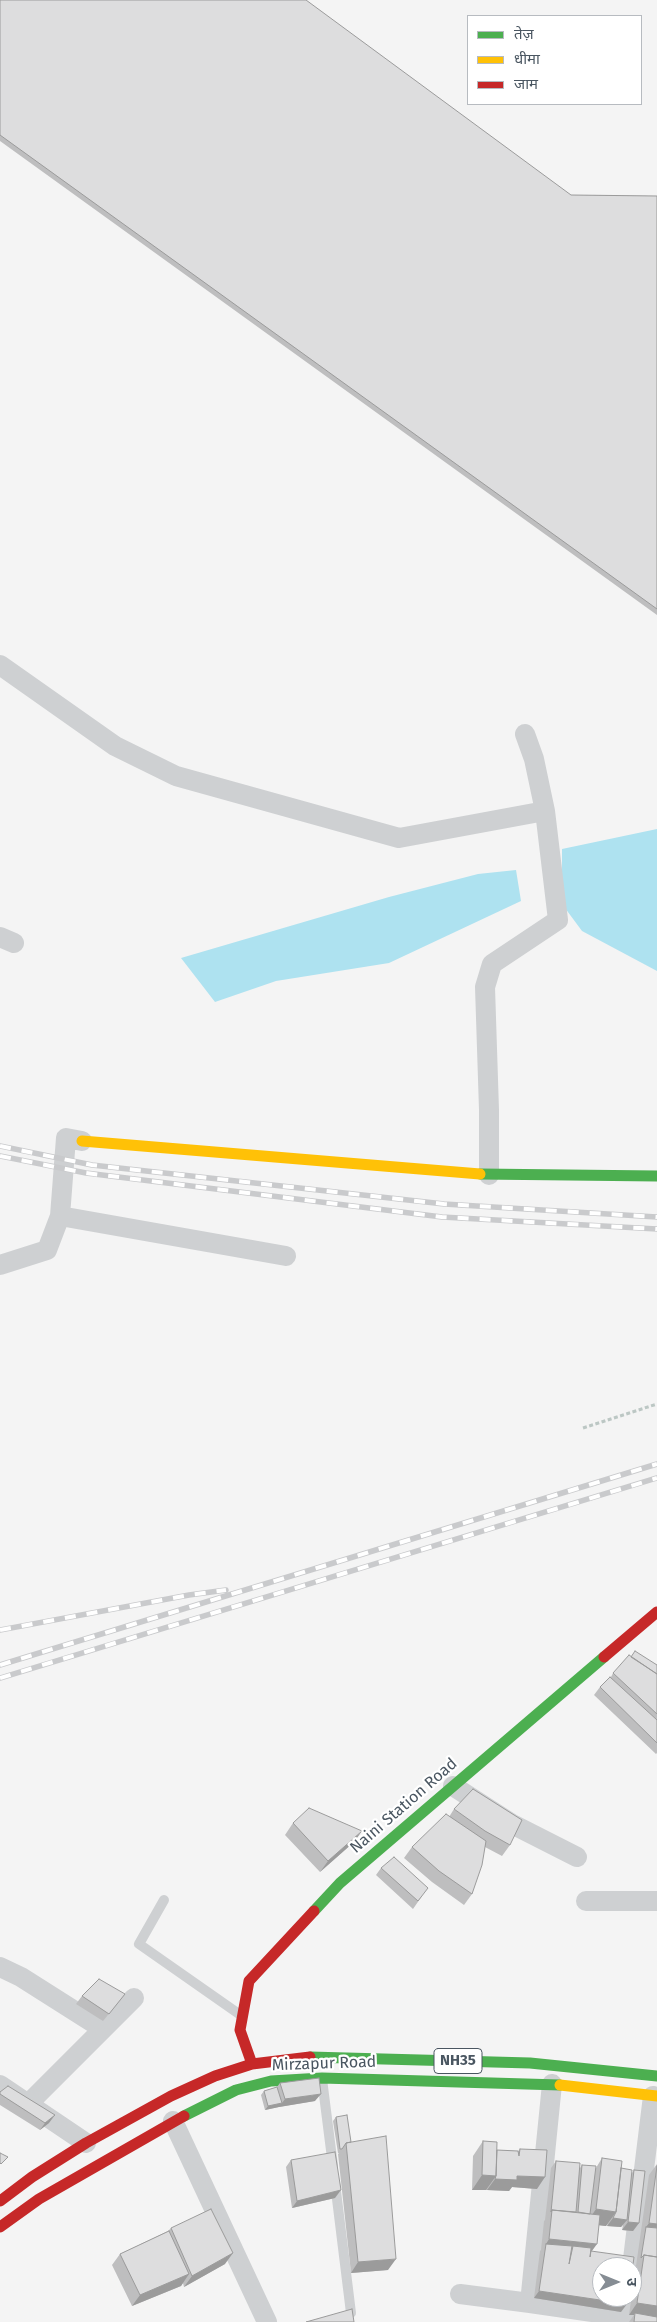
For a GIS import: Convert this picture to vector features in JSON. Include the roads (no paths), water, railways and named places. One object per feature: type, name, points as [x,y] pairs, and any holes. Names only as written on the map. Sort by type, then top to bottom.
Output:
[{"type":"main road","points":[[82,1141],[489,1175],[657,1176]]},
{"type":"main road","name":"Naini Station Road","points":[[253,2064],[240,2030],[249,1981],[257,1971],[340,1883],[657,1612]]},
{"type":"main road","name":"Mirzapur Road","points":[[0,2201],[32,2177],[86,2143],[171,2096],[215,2076],[253,2064],[311,2057],[459,2060],[530,2064],[656,2089]]},
{"type":"main road","points":[[253,2064],[266,2073],[257,2085],[244,2079],[244,2071],[253,2064]]},
{"type":"main road","name":"Mirzapur Road","points":[[0,2228],[39,2199],[173,2121],[236,2090],[257,2085],[322,2078],[552,2084],[656,2089]]},
{"type":"street","points":[[0,665],[115,746],[176,776],[398,838],[545,811]]},
{"type":"street","points":[[489,1175],[490,1110],[485,987],[492,964],[558,920],[545,811],[534,759],[525,734]]},
{"type":"street","points":[[0,1265],[47,1250],[60,1216],[66,1138],[82,1141]]},
{"type":"street","points":[[60,1216],[286,1256]]},
{"type":"street","points":[[453,1786],[512,1824],[577,1857]]},
{"type":"street","points":[[586,1901],[657,1901]]},
{"type":"street","points":[[0,1967],[21,1977],[102,2029]]},
{"type":"street","points":[[29,2102],[134,1998]]},
{"type":"street","points":[[530,2303],[552,2084]]},
{"type":"street","points":[[0,2085],[29,2102],[86,2143]]},
{"type":"street","points":[[633,2257],[656,2089]]},
{"type":"street","points":[[173,2121],[267,2322]]},
{"type":"street","points":[[460,2294],[530,2303],[622,2319],[648,2320]]},
{"type":"street","points":[[622,2319],[626,2317],[627,2307]]},
{"type":"lane","points":[[164,1900],[139,1944],[242,2016]]},
{"type":"lane","points":[[322,2078],[351,2313]]},
{"type":"water","points":[[657,829],[657,971],[582,931],[562,904],[562,849]]},
{"type":"water","points":[[516,870],[521,901],[389,963],[276,981],[215,1002],[181,958],[389,897],[478,874]]},
{"type":"railway","points":[[0,1146],[92,1165],[444,1204],[657,1217]]},
{"type":"railway","points":[[0,1156],[86,1173],[442,1217],[657,1229]]},
{"type":"railway","points":[[0,1665],[657,1464]]},
{"type":"railway","points":[[0,1678],[657,1478]]},
{"type":"railway","points":[[0,1630],[189,1595],[226,1590]]}]
